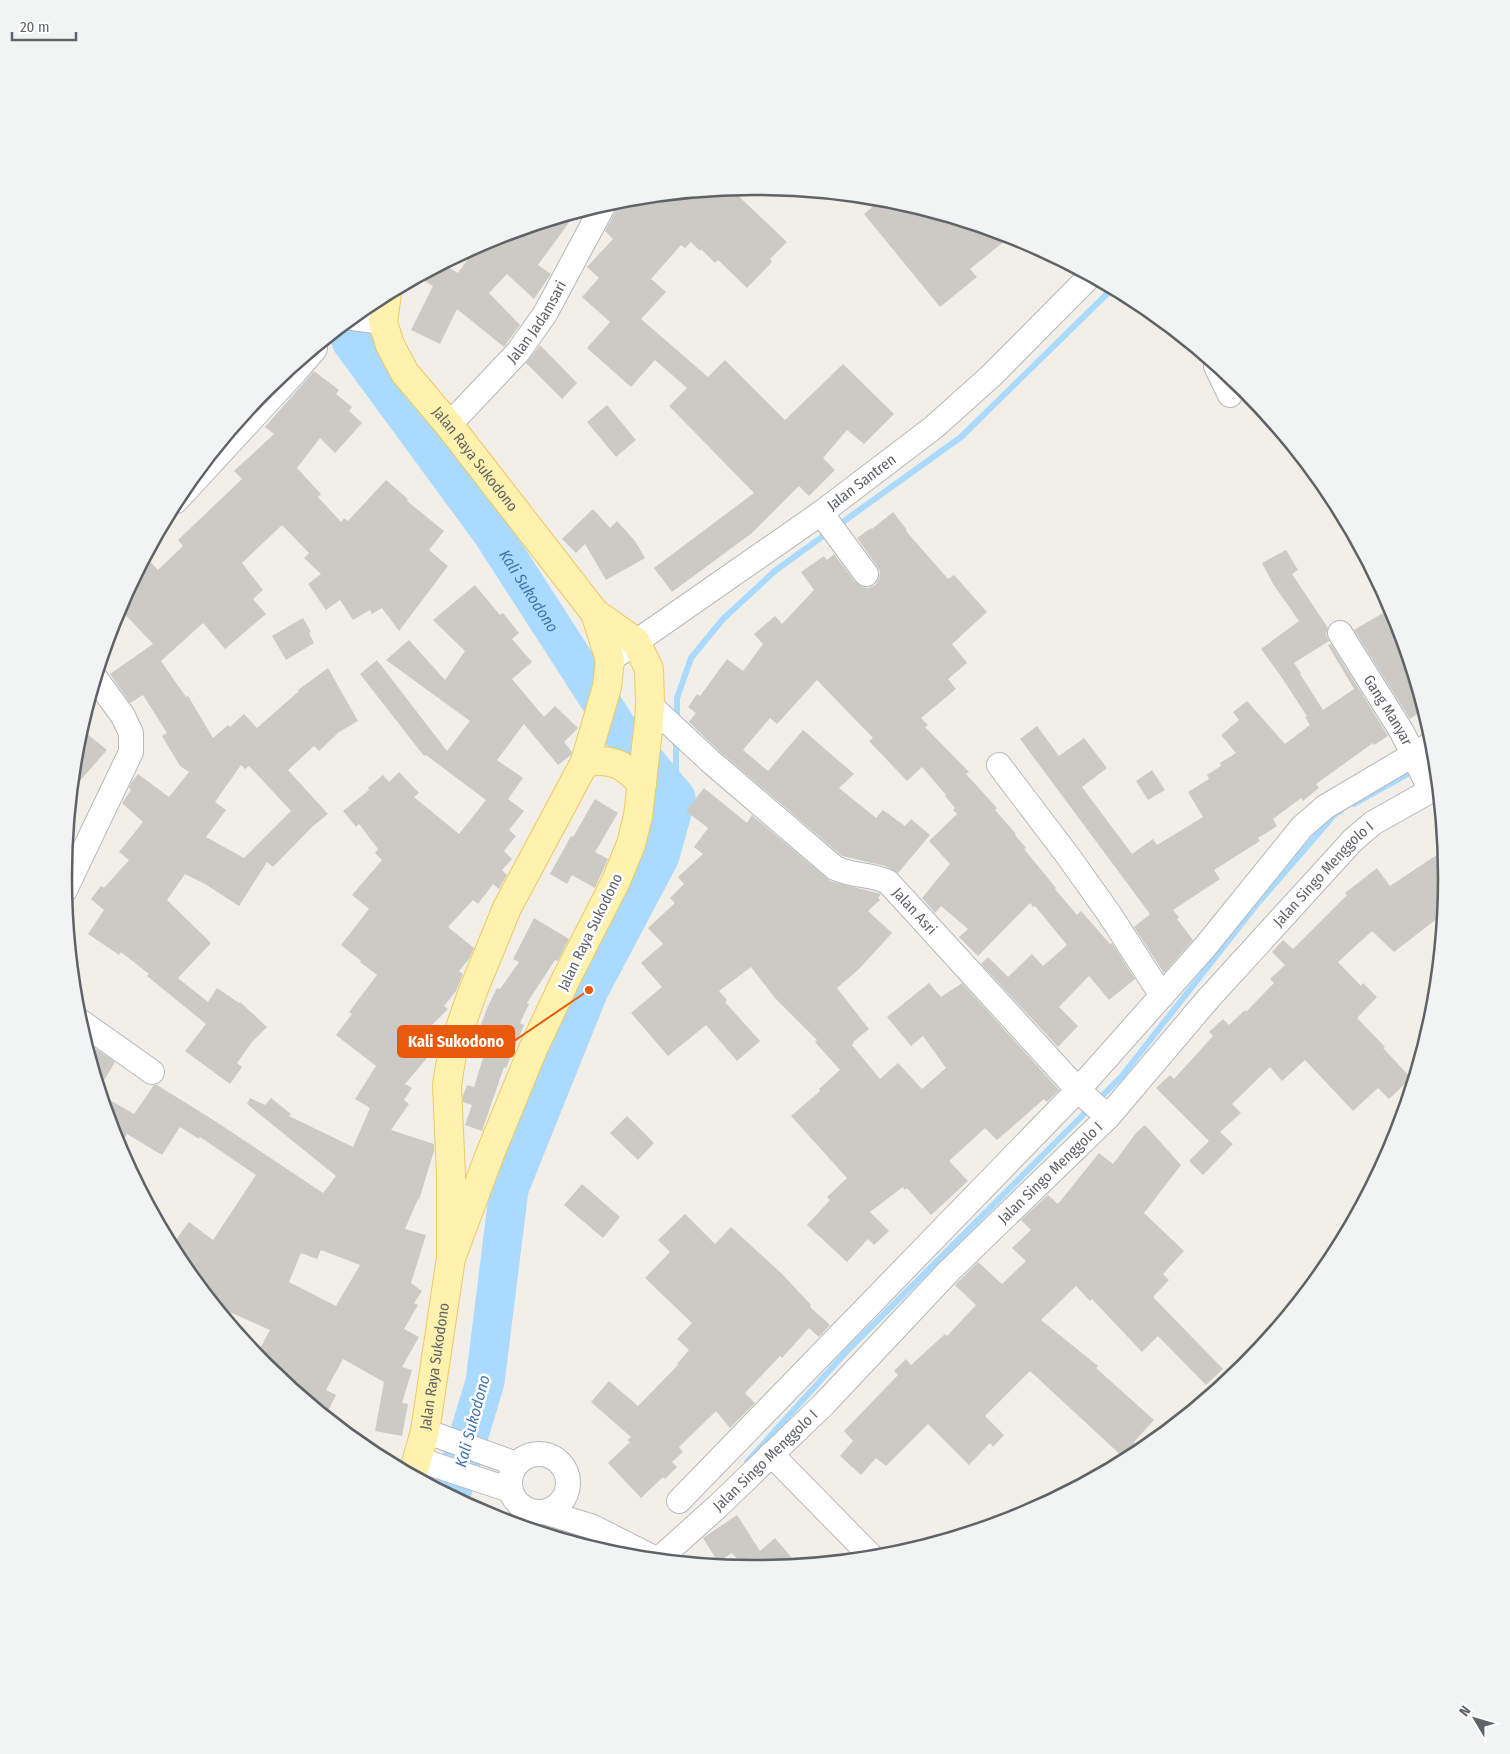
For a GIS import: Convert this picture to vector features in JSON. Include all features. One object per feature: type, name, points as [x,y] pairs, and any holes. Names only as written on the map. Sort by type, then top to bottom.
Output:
[{"type":"main road","name":"Jalan Raya Sukodono","points":[[369,320],[390,345],[406,373],[595,613],[636,642],[648,668],[662,721],[643,776],[638,816],[631,844],[616,881],[533,1049],[490,1154],[451,1258]]},
{"type":"main road","name":"Jalan Raya Sukodono","points":[[419,1465],[431,1434],[451,1258],[447,1085],[453,1048],[473,991],[507,908],[586,756],[607,687],[610,660],[595,613]]},
{"type":"main road","points":[[586,756],[616,763],[643,776]]},
{"type":"main road","points":[[449,1139],[467,1151],[490,1154]]},
{"type":"street","name":"Jalan Jadamsari","points":[[448,425],[518,352],[545,314],[599,213]]},
{"type":"street","name":"Jalan Santren","points":[[610,660],[829,523],[992,375],[1086,280]]},
{"type":"street","points":[[227,445],[289,379]]},
{"type":"street","points":[[1223,380],[1230,395]]},
{"type":"street","points":[[829,523],[866,574]]},
{"type":"street","name":"Gang Manyar","points":[[1340,633],[1402,732],[1421,753],[1432,786]]},
{"type":"street","points":[[72,875],[131,752],[131,733],[123,716],[101,685]]},
{"type":"street","name":"Jalan Asri","points":[[662,721],[835,868],[846,873],[875,876],[888,882],[1081,1092],[1106,1115]]},
{"type":"street","points":[[701,1497],[1081,1092],[1205,947],[1302,827],[1325,807],[1421,753]]},
{"type":"street","points":[[999,765],[1099,900],[1162,996]]},
{"type":"street","name":"Jalan Singo Menggolo I","points":[[663,1553],[701,1497],[771,1454],[823,1405],[949,1271],[1106,1115],[1208,998],[1353,840],[1373,823],[1432,787]]},
{"type":"street","points":[[90,1028],[152,1072]]},
{"type":"street","points":[[431,1434],[516,1464]]},
{"type":"street","points":[[532,1454],[551,1456],[564,1468],[568,1477],[566,1495],[561,1503],[554,1509],[536,1513],[527,1511],[519,1506],[513,1499],[509,1481],[516,1464],[532,1454]]},
{"type":"street","points":[[771,1454],[865,1550]]},
{"type":"street","points":[[419,1465],[483,1480],[510,1490]]},
{"type":"street","points":[[568,1486],[593,1527]]},
{"type":"street","points":[[545,1512],[593,1527],[636,1548]]},
{"type":"building","points":[[737,195],[787,242],[770,259],[772,262],[747,288],[718,260],[715,263],[691,242],[685,248],[681,245],[651,279],[666,292],[641,319],[708,377],[725,360],[785,420],[843,364],[894,414],[864,444],[847,430],[823,458],[835,470],[809,496],[799,486],[752,533],[672,592],[654,568],[754,493],[669,406],[687,388],[655,360],[631,387],[587,348],[610,322],[582,297],[599,278],[587,267],[613,239],[605,231],[616,210],[666,200]]},
{"type":"building","points":[[874,205],[888,208],[932,218],[1004,242],[970,269],[977,277],[940,307],[864,214]]},
{"type":"building","points":[[571,220],[538,265],[551,274],[534,299],[507,274],[489,293],[520,325],[504,347],[457,309],[440,344],[411,330],[433,286],[424,281],[449,267],[458,273],[469,258],[494,246]]},
{"type":"building","points":[[540,345],[577,383],[562,399],[526,363]]},
{"type":"building","points":[[314,371],[339,390],[336,394],[352,407],[349,411],[362,423],[335,453],[320,438],[297,468],[321,494],[318,497],[341,522],[344,518],[348,521],[386,480],[408,499],[407,501],[444,531],[429,550],[448,566],[399,631],[382,608],[372,614],[370,610],[353,620],[340,600],[326,610],[308,584],[321,574],[304,558],[309,553],[282,525],[242,563],[263,590],[253,599],[266,614],[225,649],[203,623],[161,661],[186,697],[188,696],[213,738],[228,725],[230,727],[244,714],[257,728],[298,690],[328,668],[358,721],[339,732],[319,751],[314,746],[288,770],[328,814],[313,826],[273,867],[267,862],[239,906],[205,884],[185,874],[167,900],[211,943],[178,978],[208,1002],[217,988],[240,1002],[267,1027],[252,1042],[237,1063],[242,1067],[230,1084],[185,1051],[206,1024],[147,976],[149,974],[121,952],[119,955],[88,934],[104,910],[91,899],[101,886],[104,888],[129,860],[119,852],[143,822],[122,803],[131,790],[129,788],[131,783],[138,774],[169,797],[189,772],[180,766],[162,736],[167,733],[143,695],[130,703],[110,674],[153,644],[125,614],[150,562],[158,570],[183,546],[178,540],[242,479],[234,471],[274,434],[265,427]],"holes":[[[241,765],[245,769],[249,766],[291,811],[244,858],[206,837],[226,810],[215,802]]]},
{"type":"building","points":[[607,405],[636,440],[616,457],[587,422]]},
{"type":"building","points":[[593,509],[610,528],[617,521],[635,541],[645,558],[606,580],[585,544],[576,553],[562,539]]},
{"type":"building","points":[[893,512],[906,531],[948,579],[954,575],[987,612],[952,644],[967,663],[948,679],[956,689],[921,718],[928,725],[925,727],[969,772],[966,774],[997,808],[995,810],[1016,834],[1026,848],[1024,849],[1077,915],[1081,911],[1110,944],[1112,943],[1135,979],[1109,1000],[1089,976],[1059,1007],[1078,1026],[1058,1047],[981,964],[988,957],[1008,977],[1032,954],[1043,966],[1067,945],[1035,906],[1033,907],[1030,903],[978,956],[959,937],[968,929],[941,906],[935,913],[922,898],[950,864],[929,841],[957,814],[946,795],[922,767],[907,781],[869,741],[873,738],[817,680],[777,724],[770,718],[743,750],[768,771],[803,730],[854,774],[839,788],[876,818],[883,810],[905,826],[911,819],[930,835],[898,873],[885,866],[842,856],[719,751],[689,722],[696,713],[688,707],[697,694],[700,696],[727,659],[743,671],[763,644],[754,634],[775,616],[782,624],[814,590],[801,572],[824,556],[827,560],[834,554],[860,586],[868,588],[875,585],[879,579],[880,572],[857,538]]},
{"type":"building","points":[[1286,550],[1298,570],[1292,574],[1328,628],[1326,634],[1329,641],[1294,663],[1300,674],[1323,710],[1354,689],[1328,645],[1331,644],[1388,736],[1374,745],[1373,743],[1316,784],[1319,788],[1303,801],[1301,798],[1273,819],[1277,826],[1258,838],[1260,841],[1214,870],[1220,879],[1173,910],[1179,917],[1177,919],[1193,940],[1164,973],[1134,927],[1150,914],[1020,739],[1037,726],[1059,756],[1084,738],[1107,768],[1082,787],[1132,854],[1153,839],[1157,845],[1203,817],[1188,792],[1209,779],[1207,775],[1221,766],[1220,763],[1236,753],[1221,735],[1239,720],[1233,712],[1247,701],[1285,744],[1310,725],[1305,717],[1307,716],[1261,649],[1299,621],[1273,584],[1262,563]]},
{"type":"building","points":[[475,585],[500,615],[503,613],[519,633],[512,639],[532,662],[512,679],[544,717],[555,706],[578,728],[564,742],[572,752],[571,755],[558,765],[524,724],[497,760],[523,778],[508,799],[524,811],[509,830],[516,836],[504,851],[512,859],[502,870],[507,875],[499,889],[493,884],[478,904],[473,900],[448,927],[474,948],[469,959],[459,971],[463,974],[456,991],[444,1006],[448,1009],[418,1039],[433,1051],[405,1084],[412,1088],[404,1100],[409,1104],[391,1130],[434,1144],[434,1151],[419,1200],[405,1229],[426,1235],[411,1283],[422,1291],[414,1303],[418,1305],[404,1329],[419,1337],[402,1367],[412,1370],[402,1403],[408,1404],[402,1436],[375,1431],[384,1382],[343,1359],[326,1390],[336,1395],[329,1409],[305,1390],[261,1347],[270,1330],[230,1312],[177,1238],[189,1222],[213,1240],[256,1175],[200,1137],[199,1139],[180,1127],[162,1155],[127,1134],[124,1138],[111,1100],[134,1114],[154,1085],[157,1085],[323,1193],[336,1176],[247,1104],[250,1098],[265,1105],[271,1098],[291,1114],[289,1116],[353,1147],[370,1108],[355,1099],[376,1066],[336,1035],[352,1014],[349,1012],[377,975],[341,945],[369,909],[352,895],[382,860],[375,853],[378,849],[359,824],[356,827],[343,811],[369,790],[368,788],[383,775],[389,782],[399,772],[419,793],[414,797],[459,834],[486,800],[426,755],[424,756],[360,674],[377,660],[447,751],[470,721],[386,660],[409,640],[445,680],[465,651],[433,620]],"holes":[[[321,1250],[360,1265],[336,1306],[289,1282],[301,1253],[317,1259]]]},
{"type":"building","points":[[1383,613],[1401,658],[1414,700],[1417,714],[1410,719],[1354,630]]},
{"type":"building","points":[[303,618],[311,632],[309,633],[314,643],[286,660],[272,636]]},
{"type":"building","points":[[88,735],[107,750],[79,782]]},
{"type":"building","points":[[1152,770],[1165,790],[1148,800],[1136,781]]},
{"type":"building","points":[[704,788],[747,823],[752,815],[830,881],[881,894],[878,898],[880,900],[868,911],[892,933],[859,969],[837,988],[869,1029],[852,1045],[880,1079],[898,1063],[922,1089],[946,1068],[923,1036],[911,1046],[887,1017],[929,983],[941,997],[962,983],[1059,1090],[1047,1102],[1044,1099],[997,1140],[985,1128],[949,1161],[968,1181],[931,1215],[907,1188],[905,1190],[903,1187],[870,1212],[889,1231],[874,1245],[868,1239],[847,1262],[807,1225],[830,1200],[827,1197],[847,1178],[791,1116],[820,1091],[819,1089],[840,1070],[815,1042],[817,1040],[775,998],[751,967],[719,991],[727,1000],[725,1002],[760,1041],[737,1061],[706,1025],[668,1056],[631,1013],[662,987],[641,963],[663,944],[648,928],[675,903],[670,898],[684,884],[678,877],[703,854],[694,847],[708,828],[686,811]]},
{"type":"building","points":[[595,799],[618,813],[595,852],[608,859],[595,888],[572,875],[567,884],[550,874],[571,836],[573,837]]},
{"type":"building","points":[[1437,855],[1436,919],[1394,952],[1372,931],[1338,962],[1361,986],[1363,983],[1377,997],[1357,1018],[1408,1074],[1405,1084],[1389,1099],[1378,1088],[1353,1111],[1305,1060],[1282,1081],[1270,1067],[1232,1104],[1241,1113],[1220,1132],[1233,1144],[1203,1175],[1189,1161],[1209,1141],[1156,1088],[1170,1075],[1174,1079],[1213,1036],[1209,1032],[1223,1019],[1229,1025],[1245,1010],[1246,1012],[1274,983],[1270,979],[1285,965],[1272,952],[1283,940],[1293,949],[1347,895],[1345,893],[1377,868],[1390,886]]},
{"type":"building","points":[[534,918],[569,939],[558,961],[555,960],[527,1003],[529,1004],[520,1023],[524,1025],[506,1068],[504,1067],[482,1131],[465,1125],[472,1105],[463,1102],[463,1096],[467,1085],[474,1087],[483,1058],[470,1053],[497,988],[500,989],[519,962],[513,959]]},
{"type":"building","points":[[95,1048],[115,1062],[104,1080]]},
{"type":"building","points":[[627,1116],[654,1143],[638,1160],[610,1133]]},
{"type":"building","points":[[1145,1125],[1181,1165],[1144,1213],[1184,1251],[1163,1274],[1169,1280],[1153,1297],[1223,1369],[1206,1385],[1158,1336],[1142,1352],[1092,1299],[1090,1301],[1076,1286],[1041,1320],[1098,1366],[1096,1368],[1154,1420],[1134,1442],[1135,1443],[1119,1453],[1030,1371],[985,1416],[1004,1435],[993,1447],[990,1443],[969,1465],[928,1424],[886,1466],[876,1458],[861,1475],[840,1456],[853,1441],[844,1431],[898,1375],[894,1371],[906,1359],[911,1365],[945,1334],[947,1336],[976,1305],[955,1285],[978,1262],[1002,1284],[1026,1261],[1012,1248],[1031,1230],[1021,1220],[1048,1195],[1058,1204],[1099,1153],[1113,1164],[1136,1133]]},
{"type":"building","points":[[582,1184],[620,1217],[603,1238],[564,1205]]},
{"type":"building","points":[[685,1214],[715,1244],[731,1227],[782,1274],[811,1305],[810,1307],[830,1325],[819,1337],[809,1328],[782,1358],[780,1356],[745,1393],[755,1403],[730,1428],[716,1411],[679,1447],[683,1452],[672,1462],[677,1467],[665,1479],[663,1477],[641,1498],[608,1463],[630,1442],[627,1440],[631,1437],[591,1402],[609,1381],[638,1406],[678,1365],[689,1350],[677,1339],[692,1323],[645,1278],[670,1252],[658,1240]]},
{"type":"building","points":[[737,1515],[760,1551],[775,1538],[792,1558],[737,1559],[732,1553],[723,1559],[716,1558],[703,1538]]},
{"type":"waterway","points":[[677,721],[677,698],[691,658],[723,619],[776,570],[961,437],[1108,293]]},
{"type":"waterway","name":"Kali Sukodono","points":[[353,327],[351,341],[492,533],[617,727],[676,798],[660,856],[589,990],[509,1189],[485,1382],[453,1489]]},
{"type":"waterway","points":[[676,739],[676,798]]},
{"type":"waterway","points":[[1354,804],[1415,770]]},
{"type":"waterway","points":[[747,1462],[847,1351],[1121,1077],[1258,903],[1336,813],[1341,811]]},
{"type":"place","name":"Kali Sukodono","points":[[589,990]]}]
